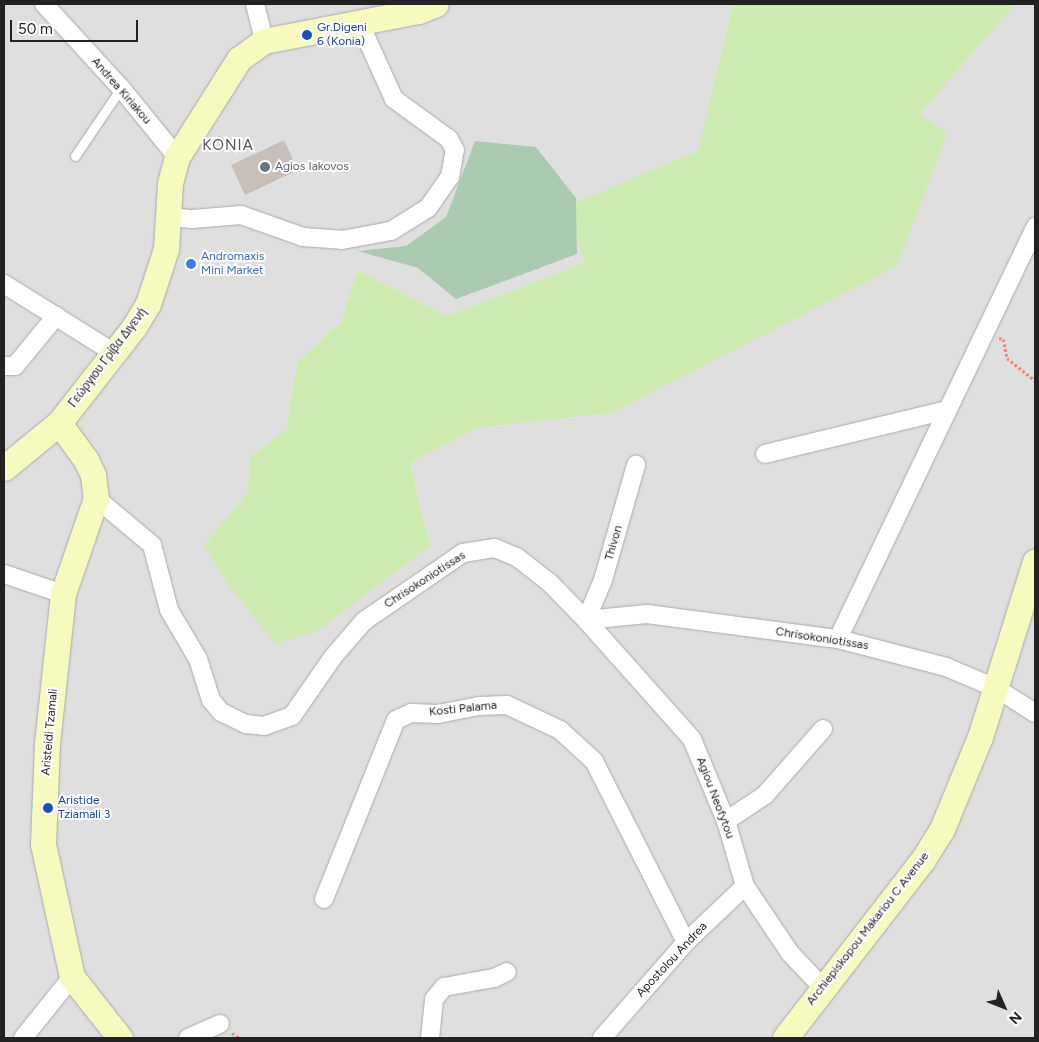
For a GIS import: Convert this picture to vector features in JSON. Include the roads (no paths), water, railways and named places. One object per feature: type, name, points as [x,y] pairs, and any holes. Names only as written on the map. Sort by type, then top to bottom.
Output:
[{"type":"street","name":"Andrea Kiriakou","points":[[44,4],[121,88],[177,157]]},
{"type":"street","points":[[255,4],[264,41]]},
{"type":"street","name":"Γεώργιου Γρίβα Διγενή","points":[[4,468],[59,423],[112,352],[134,327],[155,290],[166,248],[170,183],[177,157],[230,69],[248,51],[264,41],[360,24],[419,11],[436,4]]},
{"type":"street","points":[[169,217],[193,219],[242,215],[303,236],[342,240],[391,231],[428,208],[450,177],[455,150],[449,139],[394,99],[360,24]]},
{"type":"street","points":[[838,639],[1035,227]]},
{"type":"street","points":[[4,284],[112,352]]},
{"type":"street","points":[[4,366],[15,366],[56,316]]},
{"type":"street","points":[[764,454],[947,410]]},
{"type":"street","name":"Aristeidi Tzamali","points":[[59,423],[86,460],[93,476],[96,498],[64,594],[47,744],[43,844],[72,977],[120,1038]]},
{"type":"street","name":"Thivon","points":[[586,620],[603,580],[636,465]]},
{"type":"street","name":"Chrisokoniotissas","points":[[96,498],[152,545],[169,610],[198,658],[212,700],[220,712],[246,724],[264,726],[292,716],[334,657],[364,621],[463,553],[496,548],[518,558],[550,583],[586,620],[647,614],[838,639],[946,667],[996,688],[1035,712]]},
{"type":"street","name":"Archiepiskopou Makariou C Avenue","points":[[785,1038],[910,876],[942,829],[977,746],[1035,561]]},
{"type":"street","points":[[4,574],[64,594]]},
{"type":"street","name":"Agiou Neofytou","points":[[586,620],[692,739],[726,821],[745,886],[790,953],[823,988]]},
{"type":"street","name":"Kosti Palama","points":[[324,899],[396,720],[411,713],[438,714],[479,706],[507,705],[560,730],[594,762],[686,942]]},
{"type":"street","points":[[726,821],[765,795],[823,730]]},
{"type":"street","name":"Apostolou Andrea","points":[[602,1038],[686,942],[745,886]]},
{"type":"street","points":[[430,1038],[434,999],[444,987],[494,978],[507,972]]},
{"type":"street","points":[[23,1038],[72,977]]},
{"type":"street","points":[[188,1038],[220,1024]]},
{"type":"lane","points":[[75,156],[121,88]]},
{"type":"place","name":"Gr.Digeni 6 (Konia)","points":[[307,35]]},
{"type":"place","name":"Agios Iakovos","points":[[265,167]]},
{"type":"place","name":"Andromaxis Mini Market","points":[[191,264]]},
{"type":"place","name":"Aristide Tziamali 3","points":[[48,808]]},
{"type":"district","name":"KONIA","points":[[228,146]]}]
